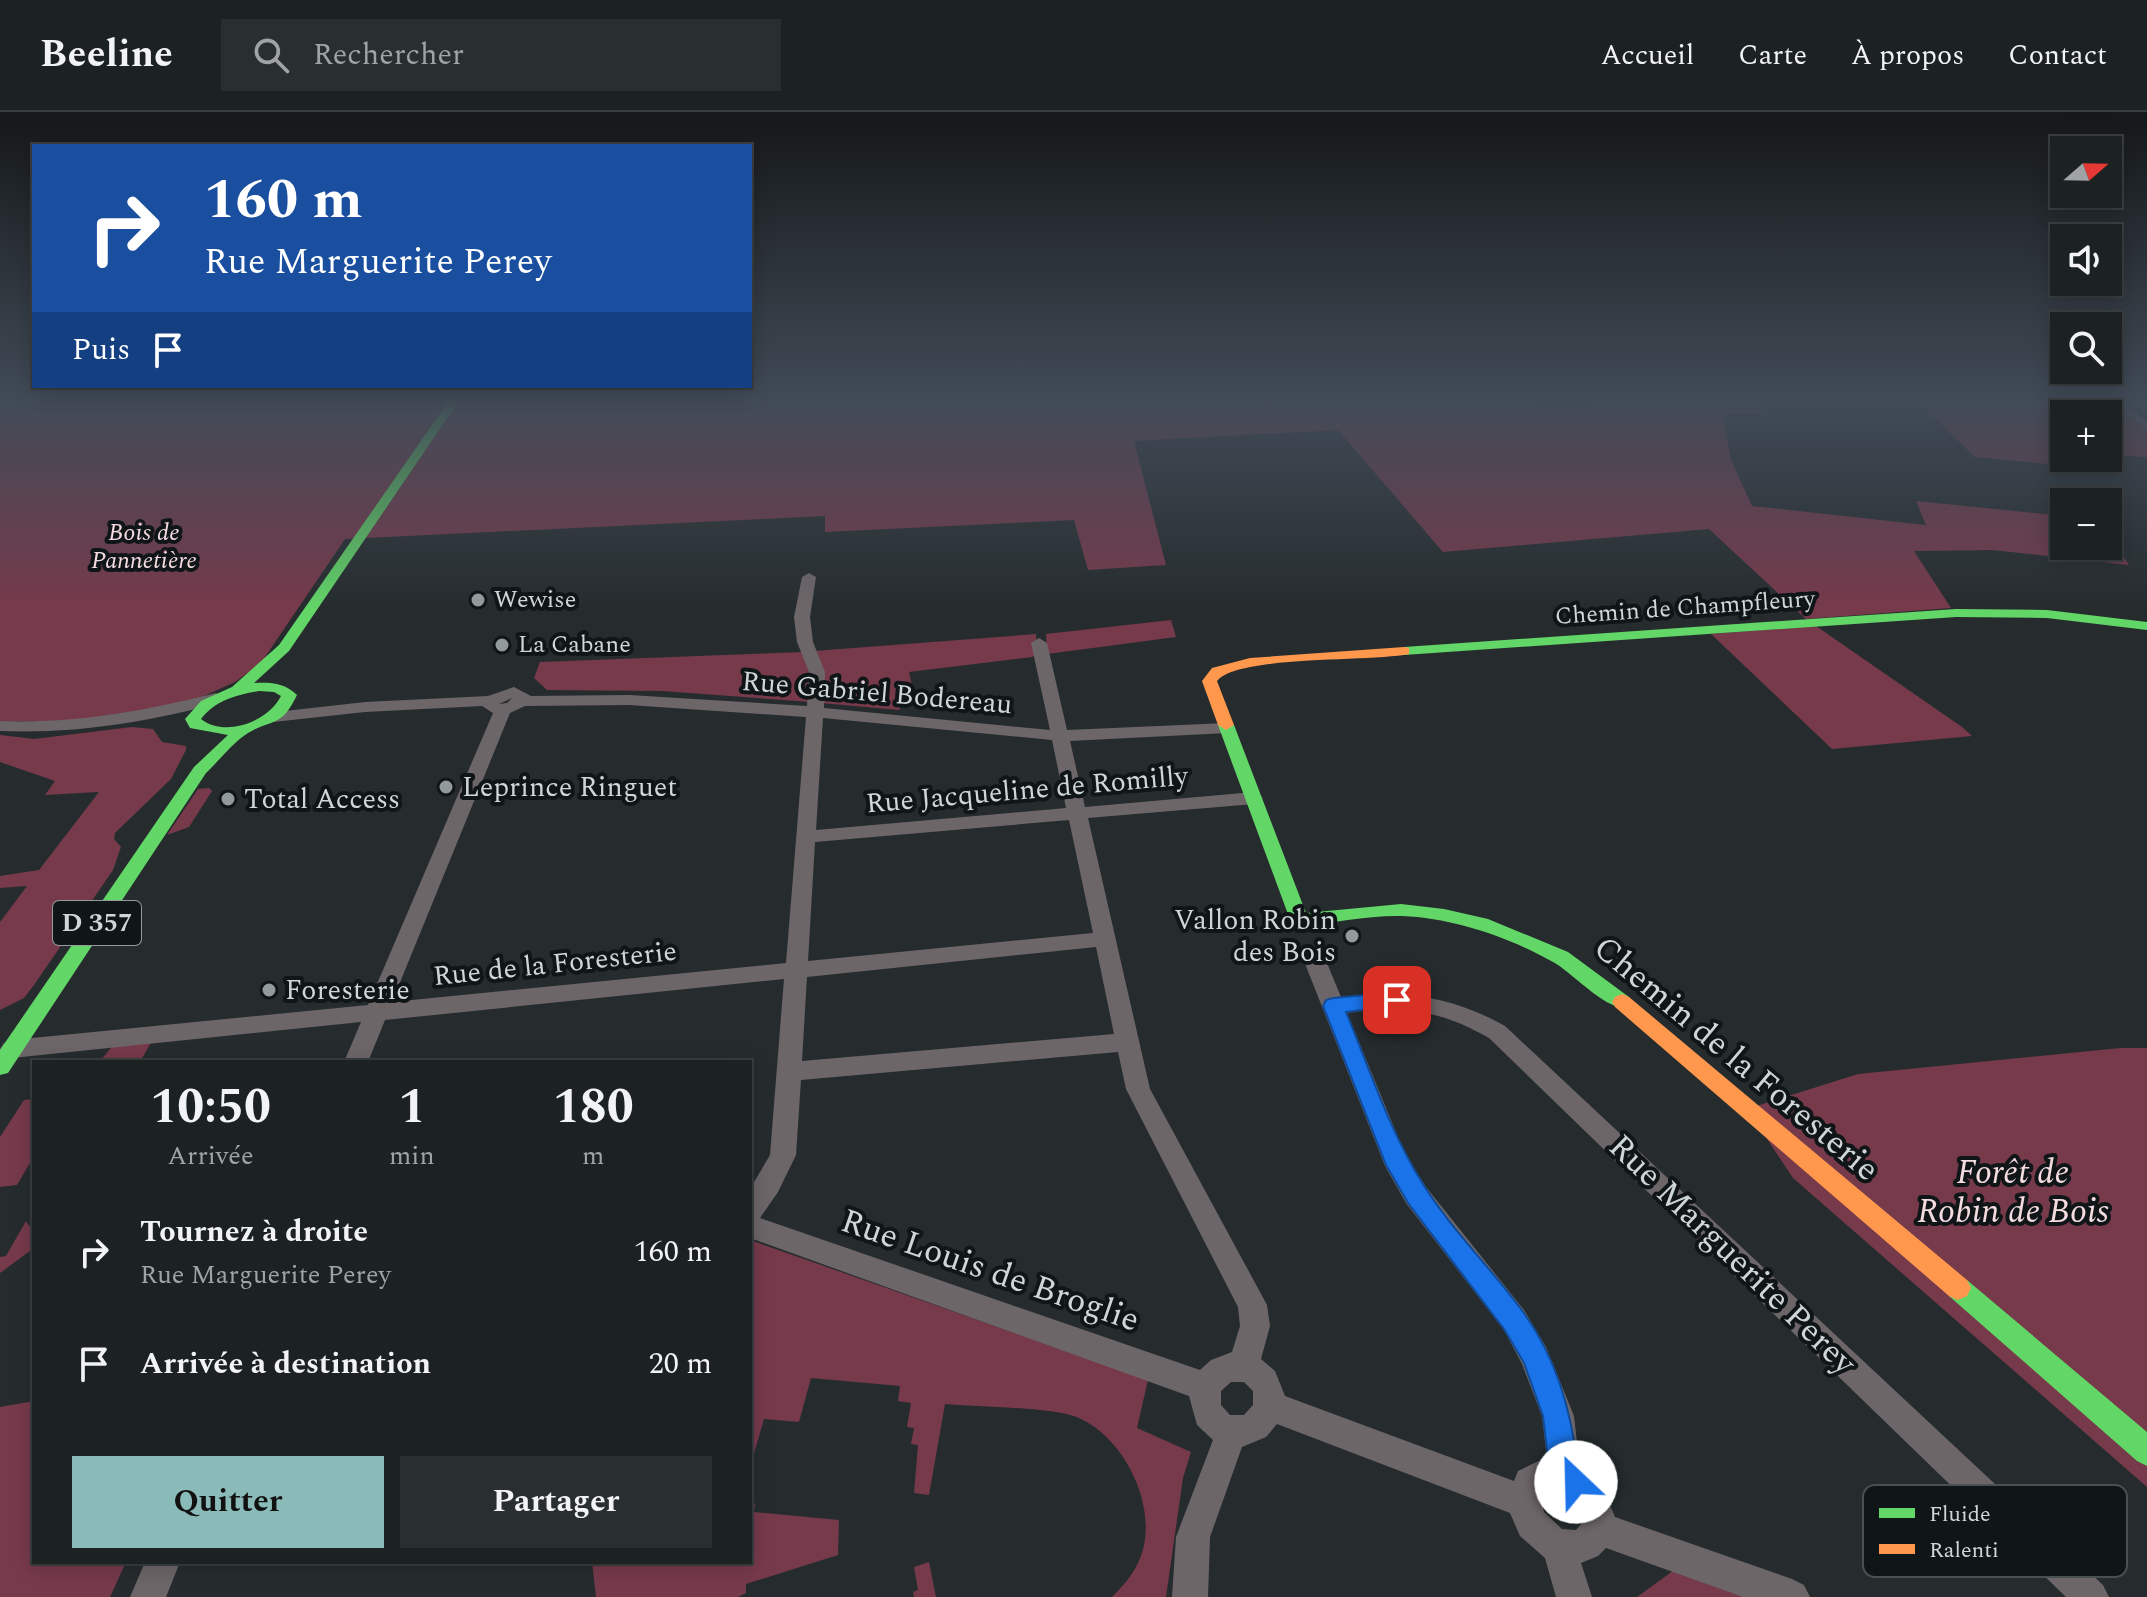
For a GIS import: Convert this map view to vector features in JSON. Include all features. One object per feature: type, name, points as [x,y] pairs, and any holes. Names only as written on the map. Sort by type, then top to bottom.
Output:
[{"type":"street","points":[[269,687],[284,648],[405,471]]},
{"type":"street","points":[[752,1207],[769,1184],[783,1155],[817,672],[805,642],[802,617],[809,577]]},
{"type":"street","name":"Chemin de Champfleury","points":[[1227,728],[1209,681],[1211,675],[1227,667],[1250,662],[1956,613],[2011,612],[2147,626]]},
{"type":"street","points":[[1039,643],[1138,1089],[1252,1305],[1255,1326],[1243,1368]]},
{"type":"street","points":[[238,690],[284,648]]},
{"type":"street","points":[[120,721],[238,690],[269,687],[278,688],[289,695],[365,707]]},
{"type":"street","points":[[273,717],[287,706],[289,695]]},
{"type":"street","points":[[203,728],[193,719],[197,712],[216,698]]},
{"type":"street","name":"Rue Gabriel Bodereau","points":[[496,705],[523,701],[629,700],[815,712],[1060,736],[1227,728]]},
{"type":"street","points":[[0,726],[53,728],[120,721],[169,721],[203,728],[245,728],[273,717],[365,707],[496,705],[357,1060]]},
{"type":"street","name":"D 357","points":[[200,770],[203,728]]},
{"type":"street","name":"D 357","points":[[6,1058],[200,770],[245,728]]},
{"type":"street","points":[[1227,728],[1254,798]]},
{"type":"street","name":"Rue Jacqueline de Romilly","points":[[804,837],[1254,798]]},
{"type":"street","name":"Chemin de la Foresterie","points":[[1254,798],[1299,920],[1401,910],[1444,915],[1488,926],[1561,957],[1622,1002],[2147,1451]]},
{"type":"street","name":"Rue de la Foresterie","points":[[6,1058],[374,1013],[1105,939]]},
{"type":"street","points":[[1311,951],[1394,1158],[1416,1195],[1514,1320],[1535,1357],[1558,1416],[1565,1476]]},
{"type":"street","name":"Rue Marguerite Perey","points":[[1333,1006],[1377,1000],[1418,1000],[1449,1006],[1497,1032],[1973,1485]]},
{"type":"street","points":[[788,1072],[1128,1042]]},
{"type":"street","name":"Rue Louis de Broglie","points":[[752,1227],[1205,1387]]},
{"type":"street","points":[[1224,1368],[1243,1368],[1252,1372],[1266,1387],[1269,1406],[1266,1416],[1253,1429],[1232,1430],[1212,1418],[1203,1397],[1209,1378],[1224,1368]]},
{"type":"street","points":[[1269,1406],[1523,1501]]},
{"type":"street","points":[[1190,1597],[1193,1537],[1232,1430]]},
{"type":"street","points":[[1544,1473],[1565,1476],[1576,1482],[1593,1504],[1597,1528],[1588,1543],[1579,1547],[1558,1545],[1538,1532],[1525,1511],[1523,1501],[1524,1490],[1535,1476],[1544,1473]]},
{"type":"street","points":[[1597,1528],[1792,1597]]},
{"type":"street","points":[[1558,1545],[1574,1597]]},
{"type":"street","points":[[148,1597],[162,1564]]},
{"type":"street","name":"Rue Marguerite Perey","points":[[2070,1577],[2091,1597]]},
{"type":"green space","name":"Bois de Pannetière","points":[[0,471],[1142,471],[1166,565],[1088,570],[1074,520],[825,532],[825,516],[345,539],[261,663],[235,682],[188,703],[79,722],[0,721]]},
{"type":"green space","points":[[1374,471],[1736,471],[1752,506],[1926,525],[1916,501],[2050,515],[2050,556],[1993,550],[1914,551],[1951,608],[1806,619],[1709,529],[1443,552]]},
{"type":"green space","points":[[2122,555],[2129,565],[2084,560],[2122,560]]},
{"type":"green space","points":[[1171,620],[1176,637],[1047,654],[1046,634]]},
{"type":"green space","points":[[1816,626],[1972,736],[1832,749],[1711,634]]},
{"type":"green space","points":[[1036,634],[1037,654],[1032,657],[909,672],[912,686],[899,710],[821,703],[814,651]]},
{"type":"green space","points":[[804,652],[811,670],[811,702],[662,691],[547,690],[534,678],[540,662]]},
{"type":"green space","points":[[132,727],[153,729],[162,742],[186,746],[186,750],[171,779],[115,833],[114,839],[121,847],[113,870],[34,985],[24,998],[0,1010],[0,922],[27,886],[0,888],[0,876],[39,870],[99,792],[45,795],[55,781],[0,762],[0,735],[34,739]]},
{"type":"green space","points":[[209,788],[212,791],[189,827],[167,835],[198,789]]},
{"type":"green space","points":[[153,1039],[141,1060],[101,1060],[115,1043]]},
{"type":"green space","name":"Forêt de Robin de Bois","points":[[2147,1048],[2147,1487],[1793,1178],[1747,1109],[1858,1074]]},
{"type":"green space","points":[[32,1099],[32,1159],[17,1185],[0,1187],[0,1137],[24,1100]]},
{"type":"green space","points":[[26,1221],[32,1230],[32,1249],[0,1273],[0,1257],[6,1256]]},
{"type":"green space","points":[[752,1241],[1148,1380],[1137,1428],[1191,1452],[1183,1478],[1166,1597],[1112,1597],[1138,1563],[1146,1523],[1143,1501],[1136,1480],[1112,1443],[1079,1418],[1034,1410],[945,1404],[929,1495],[914,1493],[918,1445],[911,1444],[914,1428],[907,1427],[911,1403],[898,1401],[900,1386],[811,1378],[799,1422],[764,1419],[752,1460]]},
{"type":"green space","points":[[32,1401],[32,1564],[125,1564],[110,1597],[0,1597],[0,1407]]},
{"type":"green space","points":[[752,1503],[755,1504],[754,1512],[839,1520],[838,1555],[746,1584],[746,1593],[738,1597],[596,1597],[592,1564],[752,1564]]},
{"type":"green space","points":[[1688,1560],[1792,1597],[1637,1597]]},
{"type":"green space","points":[[929,1562],[936,1597],[914,1597],[913,1592],[918,1590],[914,1567]]},
{"type":"traffic: fast","points":[[238,690],[284,648],[405,471]]},
{"type":"traffic: fast","points":[[1404,651],[1956,613],[2047,614],[2147,626]]},
{"type":"traffic: fast","points":[[259,687],[278,688],[289,695],[283,707],[263,723],[250,728],[222,731],[196,725],[193,719],[214,700],[231,692],[259,687]]},
{"type":"traffic: fast","points":[[1226,725],[1299,920],[1401,910],[1444,915],[1488,926],[1561,957],[1622,1002]]},
{"type":"traffic: fast","points":[[0,1067],[200,770],[245,728]]},
{"type":"traffic: fast","points":[[1958,1288],[2147,1451]]},
{"type":"traffic: slow","points":[[1226,725],[1209,681],[1217,671],[1250,662],[1404,651]]},
{"type":"traffic: slow","points":[[1622,1002],[1958,1288]]},
{"type":"place","name":"Wewise","points":[[478,600]]},
{"type":"place","name":"La Cabane","points":[[502,645]]},
{"type":"place","name":"Leprince Ringuet","points":[[446,787]]},
{"type":"place","name":"Total Access","points":[[228,799]]},
{"type":"place","name":"Vallon Robin des Bois","points":[[1352,936]]},
{"type":"place","name":"Foresterie","points":[[269,990]]},
{"type":"route","points":[[1397,1000],[1333,1006],[1394,1158],[1416,1195],[1514,1320],[1535,1357],[1558,1416],[1565,1476],[1576,1482]]}]
